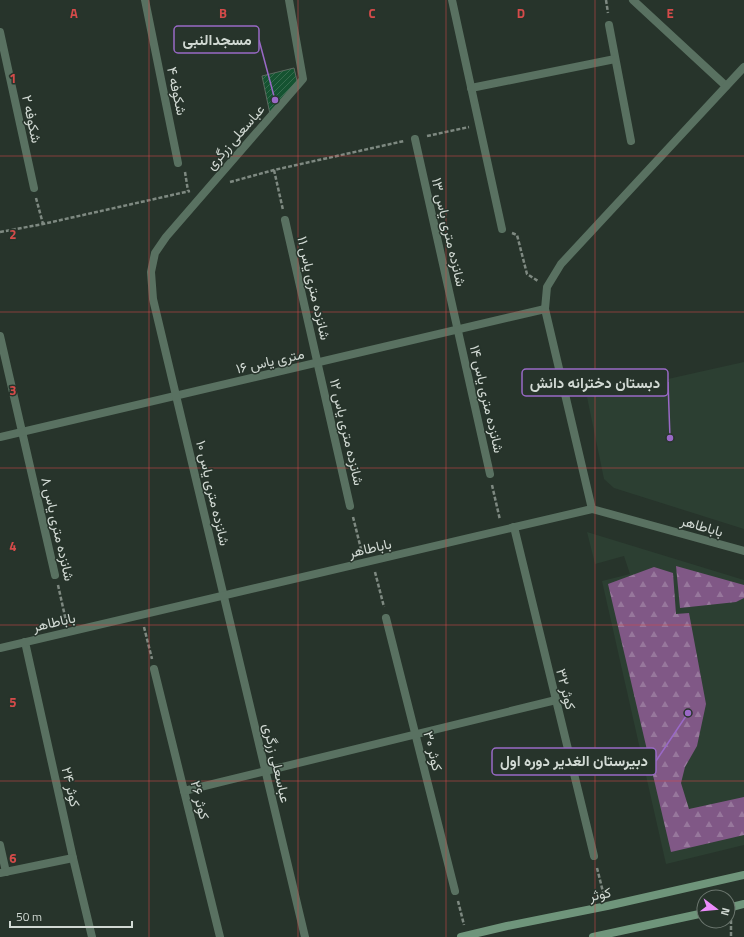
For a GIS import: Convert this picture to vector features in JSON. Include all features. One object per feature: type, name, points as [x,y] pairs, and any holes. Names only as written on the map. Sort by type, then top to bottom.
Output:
[{"type":"main road","name":"کوثر","points":[[464,936],[744,875]]},
{"type":"main road","points":[[593,937],[696,915]]},
{"type":"street","name":"شکوفه ۴","points":[[145,0],[178,163]]},
{"type":"street","name":"عباسعلی زرگری","points":[[176,396],[153,299],[151,272],[155,253],[166,237],[303,79],[289,0]]},
{"type":"street","points":[[452,0],[502,229]]},
{"type":"street","points":[[633,0],[726,86]]},
{"type":"street","points":[[609,25],[631,141]]},
{"type":"street","name":"شکوفه ۲","points":[[0,32],[34,188]]},
{"type":"street","points":[[471,88],[616,59]]},
{"type":"street","points":[[592,509],[545,309],[547,286],[561,264],[744,67]]},
{"type":"street","name":"شانزده متری یاس ۱۳","points":[[415,139],[458,330]]},
{"type":"street","name":"شانزده متری یاس ۱۱","points":[[286,220],[318,363]]},
{"type":"street","name":"۱۶ متری یاس","points":[[0,437],[545,309]]},
{"type":"street","name":"شانزده متری یاس ۱۴","points":[[458,330],[490,474]]},
{"type":"street","name":"شانزده متری یاس ۸","points":[[0,336],[55,575]]},
{"type":"street","name":"شانزده متری یاس ۱۲","points":[[318,363],[350,506]]},
{"type":"street","name":"شانزده متری یاس ۱۰","points":[[176,396],[224,596]]},
{"type":"street","name":"باباطاهر","points":[[0,648],[592,509],[744,551]]},
{"type":"street","name":"کوثر ۳۲","points":[[514,527],[594,856]]},
{"type":"street","name":"عباسعلی زرگری","points":[[224,596],[305,937]]},
{"type":"street","name":"کوثر ۳۰","points":[[386,618],[455,891]]},
{"type":"street","name":"کوثر ۲۴","points":[[25,642],[92,937]]},
{"type":"street","name":"کوثر ۲۶","points":[[154,669],[220,937]]},
{"type":"street","points":[[184,791],[556,700]]},
{"type":"street","points":[[0,845],[3,872],[73,858]]},
{"type":"path","points":[[0,232],[210,187],[274,170],[479,125]]},
{"type":"path","points":[[274,170],[286,220]]},
{"type":"path","points":[[34,188],[43,224]]},
{"type":"path","points":[[502,229],[516,235],[527,274],[547,286]]},
{"type":"path","points":[[490,474],[502,530]]},
{"type":"path","points":[[350,506],[386,618]]},
{"type":"path","name":"شانزده متری یاس ۸","points":[[55,575],[69,632]]},
{"type":"path","points":[[141,615],[154,669]]},
{"type":"path","points":[[594,856],[607,906]]},
{"type":"path","points":[[455,891],[464,936]]},
{"type":"shaded area","points":[[744,362],[744,529],[614,488],[604,479],[587,397]]},
{"type":"shaded area","points":[[587,532],[744,580],[744,845],[666,864],[602,581],[630,574],[624,556],[595,564]]},
{"type":"green space","points":[[676,566],[744,585],[744,598],[736,602],[680,608]]},
{"type":"green space","points":[[654,567],[673,573],[676,614],[689,613],[706,704],[697,746],[685,767],[681,783],[689,809],[744,797],[744,835],[671,852],[608,584]]},
{"type":"building","points":[[294,68],[298,85],[270,114],[262,76]]},
{"type":"place","name":"مسجدالنبی","points":[[275,100]]},
{"type":"place","name":"دبستان دخترانه دانش","points":[[670,438]]},
{"type":"place","name":"دبیرستان الغدیر دوره اول","points":[[688,713]]}]
